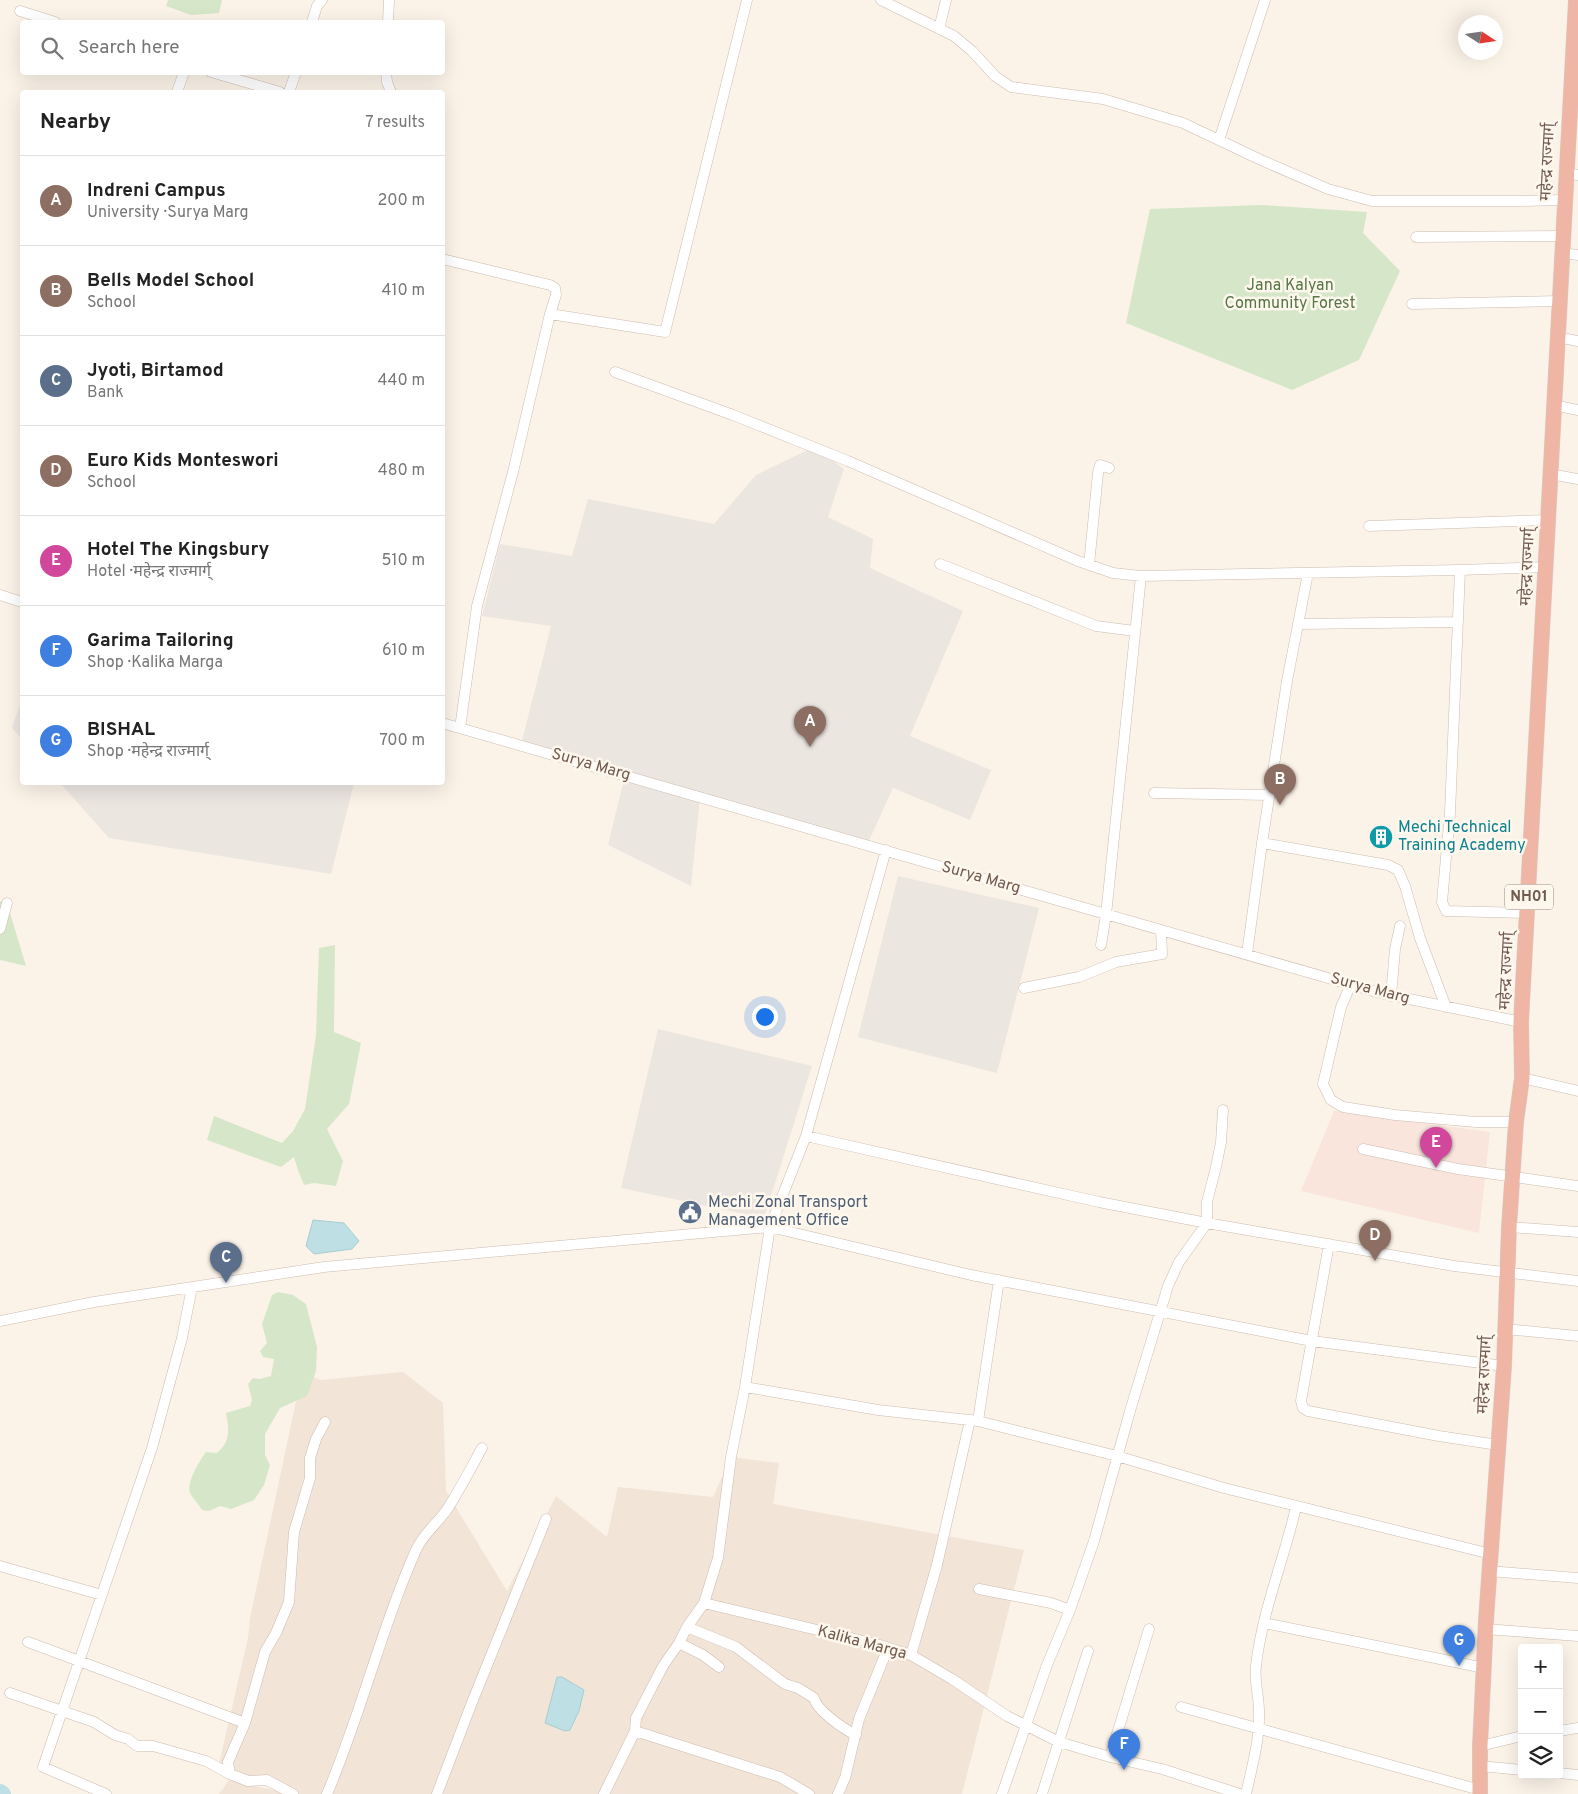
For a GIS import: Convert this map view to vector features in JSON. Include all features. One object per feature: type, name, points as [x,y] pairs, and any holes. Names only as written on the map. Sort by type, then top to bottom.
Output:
[{"type":"highway","name":"महेन्द्र राज्मार्ग्","points":[[1480,1792],[1485,1629],[1504,1366],[1512,1176],[1516,1122],[1522,1078],[1521,1022],[1564,200],[1572,174],[1576,0]]},
{"type":"street","points":[[313,20],[317,6],[322,0]]},
{"type":"street","points":[[388,20],[389,0]]},
{"type":"street","points":[[550,314],[666,332],[747,0]]},
{"type":"street","points":[[881,0],[954,36],[972,50],[995,76],[1011,87],[1103,99],[1183,123],[1328,189],[1372,201],[1564,200]]},
{"type":"street","points":[[939,29],[946,0]]},
{"type":"street","points":[[1219,140],[1265,0]]},
{"type":"street","points":[[20,11],[49,20]]},
{"type":"street","points":[[178,90],[183,75]]},
{"type":"street","points":[[221,75],[273,90]]},
{"type":"street","points":[[290,90],[295,75]]},
{"type":"street","points":[[386,75],[390,90]]},
{"type":"street","points":[[1416,237],[1562,236]]},
{"type":"street","points":[[1562,253],[1578,256]]},
{"type":"street","points":[[445,260],[556,288],[556,295],[513,472],[477,606],[460,728]]},
{"type":"street","points":[[1412,304],[1560,301]]},
{"type":"street","points":[[1558,337],[1578,341]]},
{"type":"street","points":[[615,372],[733,415],[848,461],[1112,573],[1141,576],[1546,567]]},
{"type":"street","points":[[1553,405],[1578,410]]},
{"type":"street","points":[[1090,565],[1098,473],[1100,465],[1109,468]]},
{"type":"street","points":[[1550,474],[1578,479]]},
{"type":"street","points":[[1369,526],[1548,520]]},
{"type":"street","points":[[940,564],[1096,626],[1135,631]]},
{"type":"street","points":[[1460,570],[1450,813],[1442,902],[1446,911],[1528,913]]},
{"type":"street","points":[[1247,954],[1287,680],[1308,573]]},
{"type":"street","points":[[1101,944],[1106,915],[1141,576]]},
{"type":"street","points":[[0,595],[20,601]]},
{"type":"street","points":[[1299,624],[1458,622]]},
{"type":"street","name":"Surya Marg","points":[[445,723],[1391,996],[1521,1022]]},
{"type":"street","points":[[1154,792],[1269,795]]},
{"type":"street","points":[[1262,843],[1388,865],[1398,870],[1420,938],[1446,1007]]},
{"type":"street","points":[[604,1794],[636,1731],[636,1718],[662,1666],[704,1603],[718,1558],[731,1457],[745,1387],[770,1227],[806,1136],[886,850]]},
{"type":"street","points":[[0,929],[7,903]]},
{"type":"street","points":[[1391,996],[1395,949],[1400,926]]},
{"type":"street","points":[[1024,988],[1079,977],[1116,962],[1162,954],[1161,930]]},
{"type":"street","points":[[1351,984],[1341,1007],[1323,1084],[1331,1100],[1343,1107],[1395,1115],[1476,1122],[1516,1122]]},
{"type":"street","points":[[1522,1078],[1578,1091]]},
{"type":"street","points":[[1002,1794],[1047,1665],[1070,1610],[1094,1540],[1168,1286],[1179,1262],[1207,1222],[1207,1202],[1222,1136],[1223,1110]]},
{"type":"street","points":[[806,1136],[1099,1202],[1454,1266],[1578,1281]]},
{"type":"street","points":[[1363,1149],[1458,1170],[1578,1186]]},
{"type":"street","points":[[0,1321],[94,1302],[324,1267],[770,1227],[999,1280],[1312,1340],[1504,1366]]},
{"type":"street","points":[[1510,1227],[1578,1232]]},
{"type":"street","points":[[1329,1244],[1301,1401],[1303,1408],[1308,1412],[1498,1445]]},
{"type":"street","points":[[911,1656],[938,1566],[974,1420],[999,1280]]},
{"type":"street","points":[[106,1794],[43,1767],[152,1448],[182,1338],[192,1287]]},
{"type":"street","points":[[1505,1329],[1578,1336]]},
{"type":"street","points":[[745,1387],[878,1410],[974,1420],[1117,1456],[1296,1507],[1490,1554]]},
{"type":"street","points":[[230,1774],[228,1762],[246,1723],[265,1652],[276,1633],[289,1602],[294,1532],[310,1478],[310,1458],[316,1439],[326,1422]]},
{"type":"street","points":[[327,1794],[416,1550],[422,1538],[433,1528],[448,1507],[482,1448]]},
{"type":"street","points":[[1246,1794],[1256,1753],[1259,1712],[1255,1668],[1260,1637],[1296,1507]]},
{"type":"street","points":[[437,1794],[546,1519]]},
{"type":"street","points":[[0,1566],[102,1595]]},
{"type":"street","points":[[1489,1570],[1578,1578]]},
{"type":"street","points":[[979,1589],[1051,1603],[1070,1610]]},
{"type":"street","name":"Kalika Marga","points":[[704,1603],[888,1648],[911,1656],[952,1679],[1007,1716],[1059,1742],[1110,1757],[1162,1769],[1240,1794]]},
{"type":"street","points":[[1264,1623],[1484,1668]]},
{"type":"street","points":[[687,1627],[736,1647],[785,1684],[798,1688],[814,1698],[815,1705],[856,1735]]},
{"type":"street","points":[[1110,1757],[1149,1629]]},
{"type":"street","points":[[1485,1629],[1578,1636]]},
{"type":"street","points":[[28,1642],[246,1723]]},
{"type":"street","points":[[679,1643],[703,1655],[719,1667]]},
{"type":"street","points":[[838,1794],[845,1778],[859,1719],[888,1648]]},
{"type":"street","points":[[1042,1794],[1088,1651]]},
{"type":"street","points":[[10,1693],[94,1722],[114,1735],[128,1739],[137,1746],[153,1746],[206,1761],[248,1781],[268,1780],[293,1794]]},
{"type":"street","points":[[1181,1708],[1480,1792]]},
{"type":"street","points":[[1563,1730],[1578,1728]]},
{"type":"street","points":[[636,1731],[780,1777],[809,1794]]},
{"type":"street","points":[[1480,1746],[1518,1737]]},
{"type":"street","points":[[1480,1766],[1518,1770]]},
{"type":"street","points":[[1563,1773],[1578,1774]]},
{"type":"shaded area","points":[[814,447],[844,469],[828,517],[873,539],[870,568],[963,611],[910,736],[991,770],[970,820],[893,788],[867,845],[700,797],[691,886],[608,845],[625,775],[521,745],[551,626],[482,616],[500,544],[572,556],[588,499],[714,524],[756,475]]},
{"type":"shaded area","points":[[20,705],[20,738],[12,728]]},
{"type":"shaded area","points":[[62,785],[353,785],[331,874],[109,838]]},
{"type":"shaded area","points":[[898,876],[1039,908],[997,1073],[858,1037]]},
{"type":"shaded area","points":[[658,1029],[812,1066],[764,1218],[621,1188]]},
{"type":"shaded area","points":[[1334,1111],[1490,1132],[1479,1233],[1301,1191]]},
{"type":"shaded area","points":[[403,1372],[443,1403],[446,1491],[507,1591],[556,1496],[607,1537],[618,1487],[713,1497],[731,1457],[779,1463],[773,1504],[1024,1550],[962,1794],[300,1794],[218,1768],[248,1638],[250,1618],[302,1373],[321,1380]]},
{"type":"shaded area","points":[[229,1780],[282,1792],[286,1794],[219,1794]]},
{"type":"green space","points":[[168,0],[222,0],[219,13],[191,15],[166,6]]},
{"type":"green space","name":"Jana Kalyan Community Forest","points":[[1262,205],[1367,212],[1363,233],[1400,271],[1359,360],[1292,390],[1126,323],[1150,209]]},
{"type":"green space","points":[[0,901],[7,903],[26,966],[0,960]]},
{"type":"green space","points":[[335,945],[334,1032],[361,1043],[349,1104],[327,1129],[343,1161],[336,1186],[314,1183],[304,1185],[294,1157],[281,1167],[207,1140],[214,1116],[282,1143],[293,1131],[305,1109],[316,1035],[319,948]]},
{"type":"green space","points":[[278,1292],[293,1295],[306,1304],[317,1347],[316,1371],[307,1396],[280,1408],[265,1434],[265,1455],[270,1465],[264,1485],[254,1500],[231,1509],[220,1506],[209,1511],[202,1510],[189,1489],[197,1466],[206,1452],[217,1453],[225,1444],[228,1434],[226,1413],[250,1406],[252,1400],[248,1384],[253,1378],[260,1379],[271,1376],[274,1359],[263,1357],[260,1351],[267,1343],[262,1324],[272,1295]]},
{"type":"water","points":[[313,1220],[344,1223],[359,1241],[352,1249],[314,1254],[306,1246]]},
{"type":"water","points":[[557,1677],[562,1677],[584,1690],[579,1711],[570,1730],[565,1731],[545,1723]]},
{"type":"place","name":"Indreni Campus","points":[[810,747]]},
{"type":"place","name":"Bells Model School","points":[[1280,805]]},
{"type":"place","name":"Mechi Technical Training Academy","points":[[1381,837]]},
{"type":"place","name":"Hotel The Kingsbury","points":[[1436,1168]]},
{"type":"place","name":"Mechi Zonal Transport Management Office","points":[[690,1212]]},
{"type":"place","name":"Euro Kids Monteswori","points":[[1375,1261]]},
{"type":"place","name":"Jyoti, Birtamod","points":[[226,1283]]},
{"type":"place","name":"BISHAL","points":[[1459,1666]]},
{"type":"place","name":"Garima Tailoring","points":[[1124,1770]]}]
